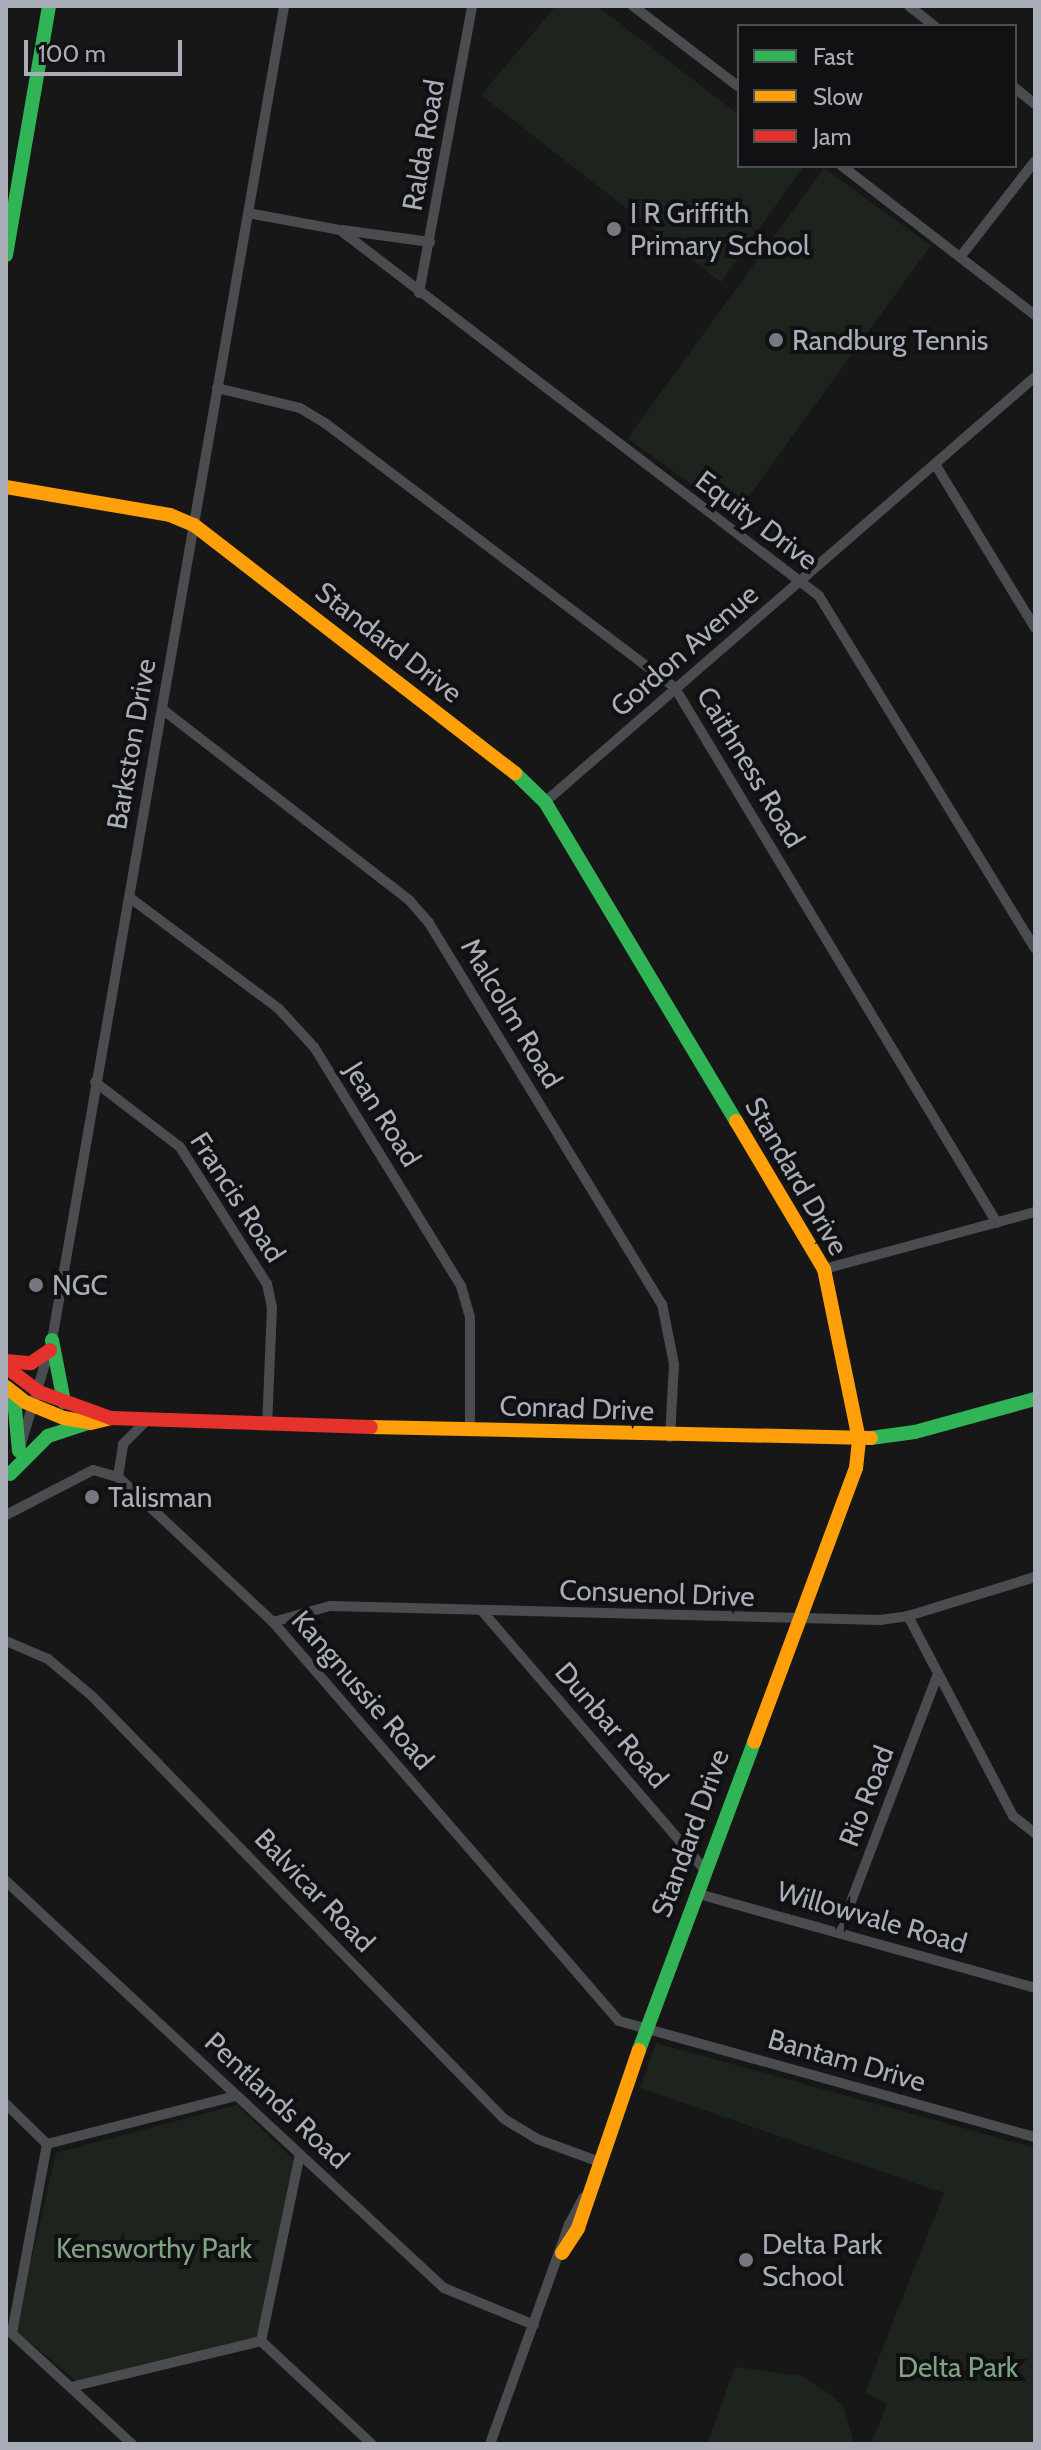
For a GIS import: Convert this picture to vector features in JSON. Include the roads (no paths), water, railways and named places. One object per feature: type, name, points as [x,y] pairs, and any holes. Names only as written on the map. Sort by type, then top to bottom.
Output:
[{"type":"street","points":[[6,255],[49,6]]},
{"type":"street","name":"Barkston Drive","points":[[8,1479],[51,1345],[284,6]]},
{"type":"street","name":"Ralda Road","points":[[419,293],[472,6]]},
{"type":"street","points":[[633,6],[737,85]]},
{"type":"street","points":[[909,6],[932,24]]},
{"type":"street","points":[[1017,90],[1035,104]]},
{"type":"street","points":[[961,256],[1035,161]]},
{"type":"street","points":[[845,168],[1035,315]]},
{"type":"street","name":"Equity Drive","points":[[248,213],[430,242]]},
{"type":"street","name":"Equity Drive","points":[[340,230],[826,604],[1035,948]]},
{"type":"street","name":"Gordon Avenue","points":[[545,802],[1035,377]]},
{"type":"street","name":"Caithness Road","points":[[217,388],[300,408],[325,423],[675,688],[997,1223]]},
{"type":"street","points":[[935,464],[1035,628]]},
{"type":"street","name":"Standard Drive","points":[[6,487],[170,515],[194,525],[434,709],[545,802],[824,1269],[859,1440],[856,1468],[490,2444]]},
{"type":"street","name":"Malcolm Road","points":[[162,709],[410,901],[429,923],[662,1304],[674,1364],[670,1437]]},
{"type":"street","name":"Jean Road","points":[[129,897],[288,1017],[314,1047],[461,1286],[470,1318],[470,1430]]},
{"type":"street","name":"Francis Road","points":[[95,1082],[180,1147],[267,1284],[272,1327],[267,1424]]},
{"type":"street","points":[[824,1269],[1035,1212]]},
{"type":"street","points":[[6,1364],[31,1363],[51,1345],[64,1402]]},
{"type":"street","points":[[6,1364],[36,1399]]},
{"type":"street","points":[[6,1389],[91,1423]]},
{"type":"street","points":[[6,1389],[15,1408],[19,1451]]},
{"type":"street","name":"Conrad Drive","points":[[36,1399],[64,1402],[111,1418],[147,1420],[859,1440],[915,1432],[1035,1399]]},
{"type":"street","name":"Conrad Drive","points":[[8,1479],[48,1436],[111,1418]]},
{"type":"street","points":[[6,1515],[93,1470],[118,1477],[123,1444],[147,1420]]},
{"type":"street","name":"Kangnussie Road","points":[[118,1477],[273,1622],[607,2010],[623,2024],[646,2029]]},
{"type":"street","name":"Consuenol Drive","points":[[273,1622],[330,1606],[797,1621],[908,1616],[1035,1577]]},
{"type":"street","name":"Dunbar Road","points":[[483,1612],[704,1869]]},
{"type":"street","points":[[908,1616],[1013,1816],[1035,1833]]},
{"type":"street","name":"Balvicar Road","points":[[6,1641],[48,1659],[92,1696],[504,2119],[537,2139],[597,2161]]},
{"type":"street","name":"Rio Road","points":[[839,1933],[937,1676]]},
{"type":"street","name":"Pentlands Road","points":[[6,1881],[444,2288],[534,2325]]},
{"type":"street","name":"Willowvale Road","points":[[695,1893],[1035,1988]]},
{"type":"street","name":"Bantam Drive","points":[[646,2029],[1035,2137]]},
{"type":"street","points":[[47,2144],[235,2096]]},
{"type":"street","points":[[6,2104],[47,2144]]},
{"type":"street","points":[[47,2144],[9,2330],[132,2444]]},
{"type":"street","points":[[261,2341],[300,2155]]},
{"type":"street","points":[[71,2387],[261,2341]]},
{"type":"street","points":[[261,2341],[372,2444]]},
{"type":"place","name":"I R Griffith Primary School","points":[[614,229]]},
{"type":"place","name":"Randburg Tennis","points":[[776,340]]},
{"type":"place","name":"NGC","points":[[36,1285]]},
{"type":"place","name":"Talisman","points":[[92,1497]]},
{"type":"place","name":"Delta Park School","points":[[746,2260]]},
{"type":"park label","name":"Kensworthy Park","points":[[154,2248]]},
{"type":"park label","name":"Delta Park","points":[[958,2367]]}]
